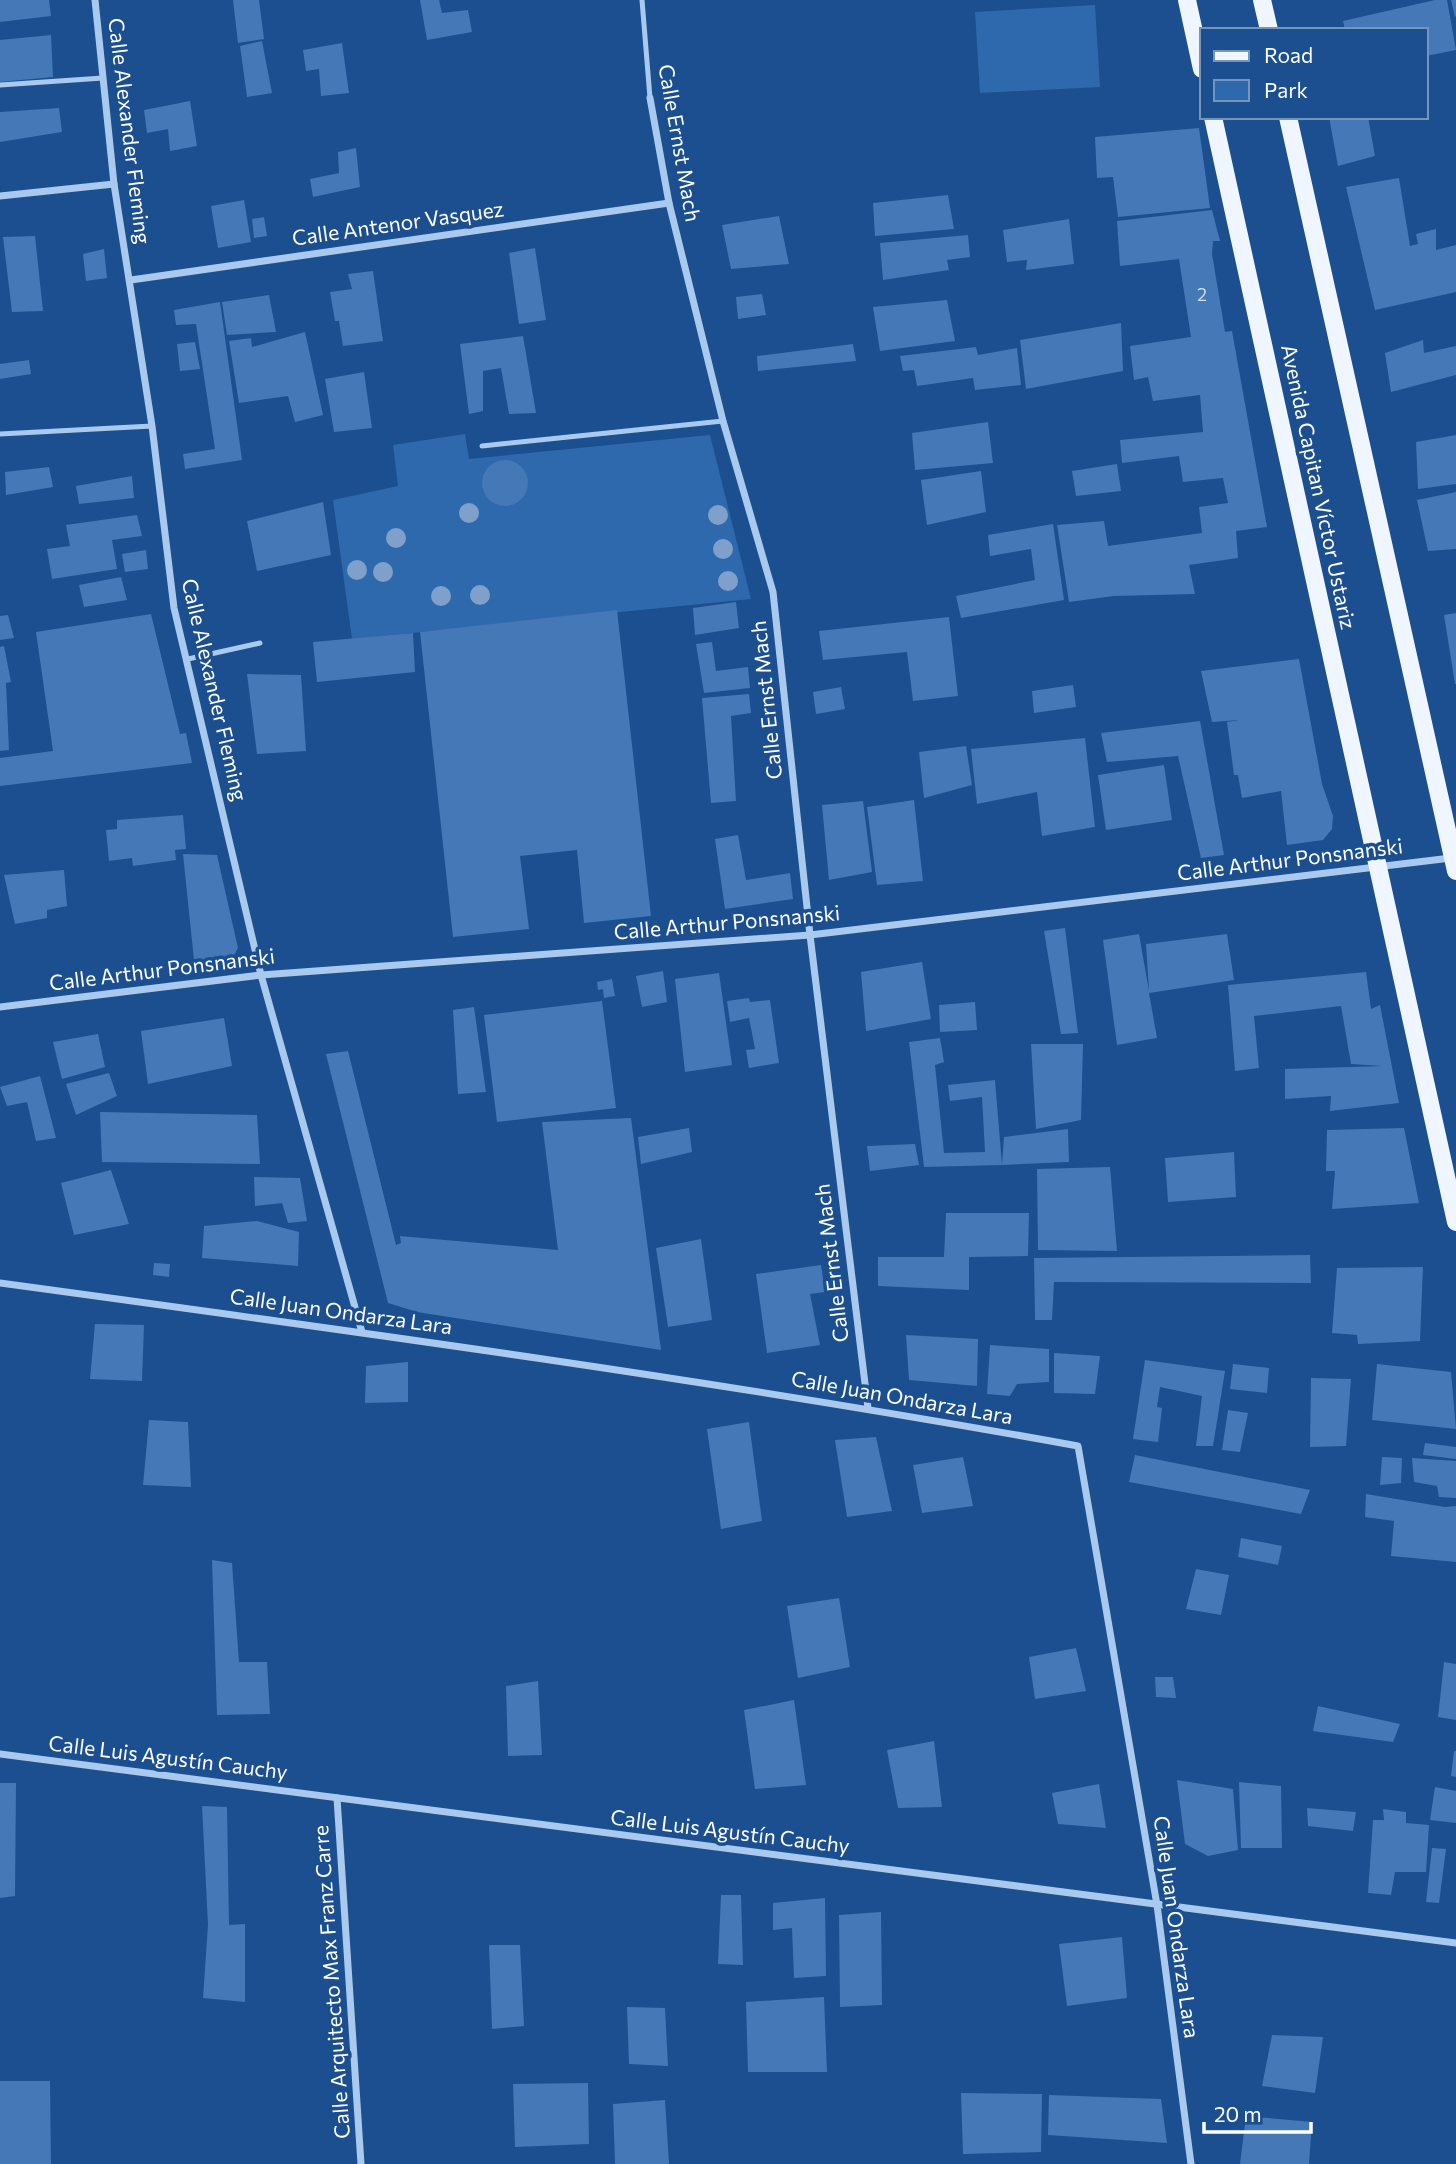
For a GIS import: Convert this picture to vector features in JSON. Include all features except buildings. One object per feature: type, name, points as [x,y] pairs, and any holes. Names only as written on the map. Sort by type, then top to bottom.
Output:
[{"type":"main road","points":[[1187,0],[1200,60]]},
{"type":"main road","points":[[1262,0],[1269,28]]},
{"type":"main road","name":"Avenida Capitan Víctor Ustariz","points":[[1213,119],[1456,1222]]},
{"type":"main road","points":[[1288,119],[1455,862]]},
{"type":"street","name":"Calle Alexander Fleming","points":[[95,0],[114,184],[152,426],[174,608],[261,975],[362,1332]]},
{"type":"street","name":"Calle Ernst Mach","points":[[650,98],[669,204],[723,421],[773,592],[810,935],[868,1408]]},
{"type":"street","points":[[0,196],[114,184]]},
{"type":"street","name":"Calle Antenor Vasquez","points":[[131,280],[669,204]]},
{"type":"street","name":"Calle Arthur Ponsnanski","points":[[0,1007],[261,975],[810,935],[1379,866],[1455,862]]},
{"type":"street","name":"Calle Juan Ondarza Lara","points":[[0,1283],[362,1332],[868,1408],[1078,1446],[1157,1905],[1191,2164]]},
{"type":"street","name":"Calle Luis Agustín Cauchy","points":[[0,1754],[1456,1943]]},
{"type":"street","name":"Calle Arquitecto Max Franz Carre","points":[[337,1798],[361,2164]]},
{"type":"lane","name":"Calle Ernst Mach","points":[[642,0],[650,98]]},
{"type":"lane","points":[[0,85],[103,78]]},
{"type":"lane","points":[[482,446],[723,421]]},
{"type":"lane","points":[[0,434],[152,426]]},
{"type":"lane","points":[[188,659],[260,643]]},
{"type":"green space","points":[[1095,5],[1100,87],[980,93],[975,12]]},
{"type":"green space","points":[[465,434],[469,459],[710,435],[751,599],[352,639],[333,500],[398,486],[393,445]]}]
